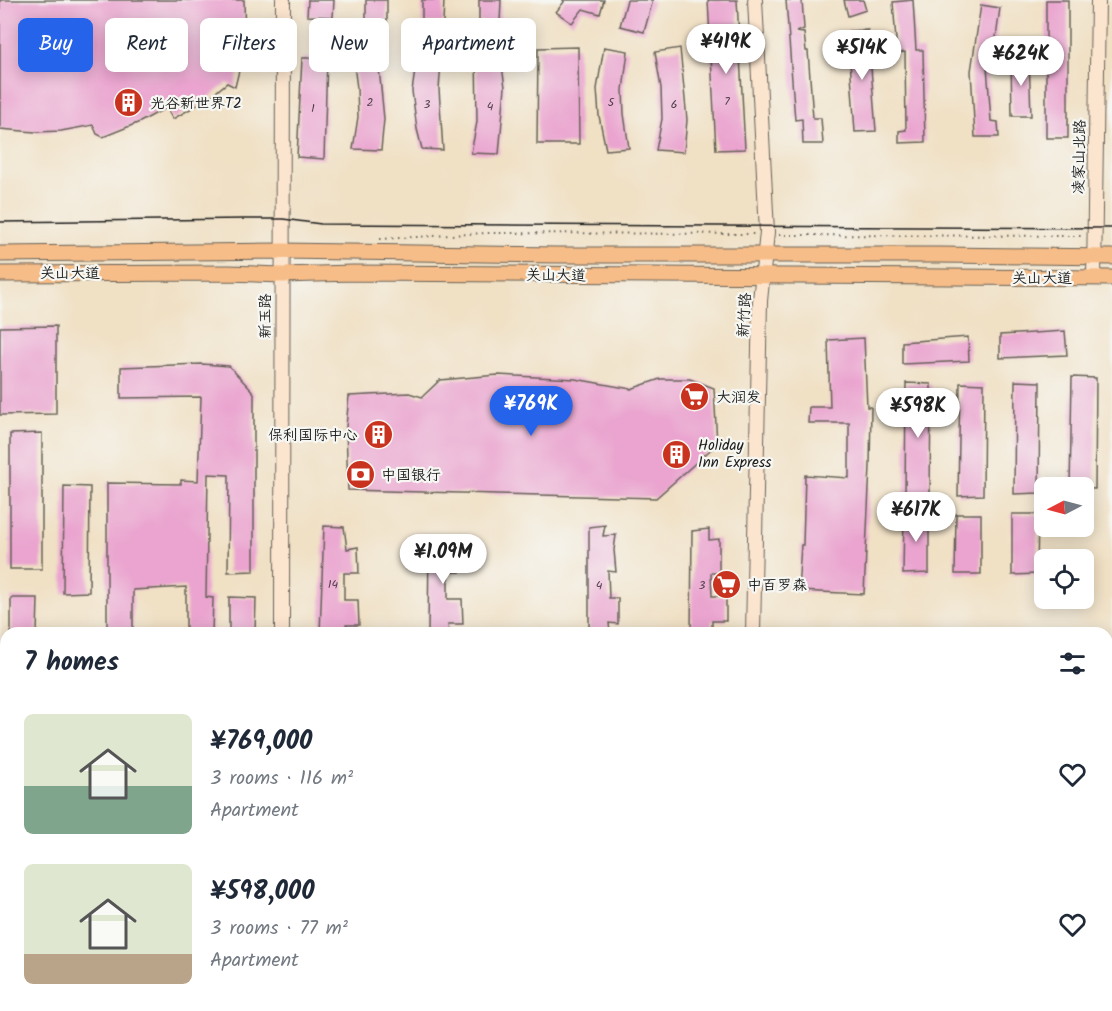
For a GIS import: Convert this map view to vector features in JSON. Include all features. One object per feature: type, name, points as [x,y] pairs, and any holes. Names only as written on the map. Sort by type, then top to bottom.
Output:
[{"type":"main road","name":"新玉路","points":[[282,627],[283,0]]},
{"type":"main road","name":"新竹路","points":[[753,627],[760,301],[767,235],[755,0]]},
{"type":"main road","name":"凌家山北路","points":[[1094,278],[1098,0]]},
{"type":"main road","name":"关山大道","points":[[0,254],[282,251],[1112,257]]},
{"type":"main road","name":"关山大道","points":[[0,274],[353,273],[1112,278]]},
{"type":"path","points":[[380,239],[486,233],[1094,236]]},
{"type":"building","points":[[0,0],[244,0],[244,18],[200,18],[200,72],[239,72],[235,87],[227,83],[206,100],[173,119],[166,108],[140,122],[103,137],[97,134],[93,125],[61,131],[35,132],[0,129]]},
{"type":"building","points":[[308,0],[334,0],[333,17],[307,16]]},
{"type":"building","points":[[366,0],[387,0],[387,18],[366,18]]},
{"type":"building","points":[[422,0],[444,0],[443,18],[422,18]]},
{"type":"building","points":[[479,0],[501,0],[500,18],[479,18]]},
{"type":"building","points":[[563,0],[604,0],[600,14],[583,9],[572,23],[556,12],[564,2]]},
{"type":"building","points":[[627,0],[653,0],[644,32],[620,26]]},
{"type":"building","points":[[708,0],[737,0],[745,149],[716,150]]},
{"type":"building","points":[[786,0],[802,0],[804,29],[796,32],[804,33],[806,51],[808,51],[813,118],[821,118],[823,144],[803,144],[802,119],[795,120]]},
{"type":"building","points":[[844,0],[863,0],[866,10],[848,16]]},
{"type":"building","points":[[913,0],[916,50],[923,50],[925,142],[899,143],[899,131],[906,130],[905,52],[897,53],[893,2]]},
{"type":"building","points":[[1046,0],[1068,0],[1068,138],[1046,138]]},
{"type":"building","points":[[981,5],[1000,8],[992,67],[987,66],[991,121],[998,122],[999,137],[975,137],[971,71]]},
{"type":"building","points":[[868,30],[876,131],[855,132],[848,31]]},
{"type":"building","points":[[578,47],[579,144],[537,144],[538,48]]},
{"type":"building","points":[[604,47],[628,51],[623,90],[629,148],[606,150],[599,116],[597,89]]},
{"type":"building","points":[[680,48],[687,120],[684,152],[656,150],[662,119],[661,88],[655,52]]},
{"type":"building","points":[[1029,57],[1031,116],[1012,116],[1011,58]]},
{"type":"building","points":[[302,58],[309,58],[309,72],[327,72],[324,159],[297,157]]},
{"type":"building","points":[[355,72],[379,72],[384,119],[381,150],[353,149],[358,117]]},
{"type":"building","points":[[415,72],[440,72],[439,89],[443,150],[422,149],[412,91]]},
{"type":"building","points":[[476,72],[503,72],[505,87],[499,154],[471,153],[477,122]]},
{"type":"building","points":[[56,326],[56,414],[0,415],[0,327]]},
{"type":"building","points":[[1065,331],[1067,355],[1000,358],[1000,335]]},
{"type":"building","points":[[968,337],[969,361],[902,364],[902,342]]},
{"type":"building","points":[[864,338],[867,407],[871,407],[864,594],[798,591],[801,545],[803,545],[805,475],[849,478],[849,423],[808,423],[809,407],[830,407],[828,340]]},
{"type":"building","points":[[202,364],[229,366],[254,393],[254,571],[228,572],[229,475],[208,474],[206,597],[213,598],[212,627],[186,627],[186,587],[133,590],[133,627],[107,627],[107,483],[181,484],[181,480],[198,481],[201,397],[121,398],[121,367]]},
{"type":"building","points":[[498,375],[575,379],[631,389],[660,379],[690,379],[714,388],[717,444],[656,498],[348,490],[346,427],[349,396],[409,393],[422,397],[440,380]]},
{"type":"building","points":[[1072,377],[1096,378],[1095,489],[1094,477],[1070,477]]},
{"type":"building","points":[[1015,381],[1040,382],[1039,477],[1034,477],[1034,493],[1014,494]]},
{"type":"building","points":[[906,383],[931,384],[930,495],[905,496]]},
{"type":"building","points":[[960,383],[984,384],[983,495],[958,496]]},
{"type":"building","points":[[42,433],[42,569],[10,569],[10,434]]},
{"type":"building","points":[[64,486],[90,487],[89,592],[63,593]]},
{"type":"building","points":[[904,513],[929,513],[929,573],[903,574]]},
{"type":"building","points":[[956,514],[981,514],[981,574],[955,574]]},
{"type":"building","points":[[1012,514],[1034,514],[1034,537],[1038,537],[1037,549],[1034,549],[1034,574],[1012,575]]},
{"type":"building","points":[[605,525],[603,536],[616,535],[614,550],[616,572],[608,571],[609,598],[618,598],[618,624],[609,623],[609,627],[589,627],[589,527]]},
{"type":"building","points":[[324,526],[344,527],[347,549],[358,547],[359,573],[344,573],[344,600],[358,600],[359,625],[320,627]]},
{"type":"building","points":[[709,529],[709,540],[719,539],[719,573],[711,573],[712,596],[726,596],[726,621],[712,621],[712,627],[691,627],[692,531]]},
{"type":"building","points":[[438,538],[456,538],[459,543],[460,572],[448,572],[448,599],[462,599],[463,624],[428,627],[429,541]]},
{"type":"building","points":[[229,597],[256,598],[255,627],[229,627]]},
{"type":"building","points":[[11,598],[38,598],[37,627],[11,627]]},
{"type":"tram line","points":[[0,222],[283,219],[321,224],[1112,228]]},
{"type":"place","name":"光谷新世界T2","points":[[129,103]]},
{"type":"place","name":"大润发","points":[[695,397]]},
{"type":"place","name":"保利国际中心","points":[[379,435]]},
{"type":"place","name":"Holiday Inn Express","points":[[677,454]]},
{"type":"place","name":"中国银行","points":[[360,475]]},
{"type":"place","name":"中百罗森","points":[[726,585]]}]
